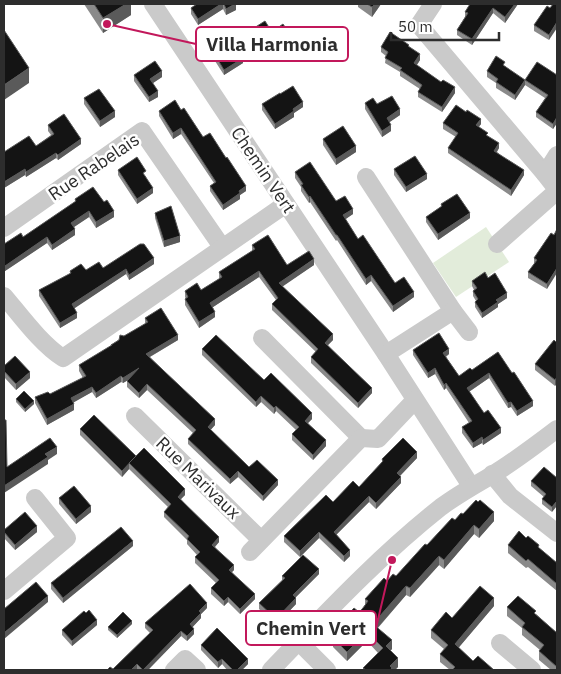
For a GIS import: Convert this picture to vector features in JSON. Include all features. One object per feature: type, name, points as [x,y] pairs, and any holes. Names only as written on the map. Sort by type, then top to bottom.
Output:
[{"type":"street","name":"Chemin Vert","points":[[153,4],[386,354],[471,486]]},
{"type":"street","points":[[434,4],[419,25],[545,174],[557,191],[498,244]]},
{"type":"street","name":"Rue Rabelais","points":[[4,228],[142,131],[222,247]]},
{"type":"street","points":[[545,174],[557,155]]},
{"type":"street","points":[[366,178],[469,332]]},
{"type":"street","points":[[4,296],[45,343],[63,358],[286,204]]},
{"type":"street","points":[[386,354],[453,310]]},
{"type":"street","points":[[262,338],[361,438],[378,438],[415,400]]},
{"type":"street","name":"Rue Marivaux","points":[[135,416],[255,546],[361,438]]},
{"type":"street","points":[[271,670],[375,564],[442,506],[532,449],[557,429]]},
{"type":"street","points":[[492,474],[510,496],[557,533]]},
{"type":"street","points":[[4,591],[67,538],[35,498]]},
{"type":"street","points":[[299,642],[328,670]]},
{"type":"street","points":[[500,643],[532,670]]},
{"type":"street","points":[[174,670],[185,659],[197,670]]},
{"type":"green space","points":[[486,227],[509,262],[456,297],[433,263]]},
{"type":"building","points":[[94,4],[126,4],[103,18]]},
{"type":"building","points":[[197,4],[221,4],[198,19],[191,8]]},
{"type":"building","points":[[224,4],[235,4],[226,9]]},
{"type":"building","points":[[470,4],[515,4],[505,17],[493,8],[472,39],[457,30],[468,13],[465,12]]},
{"type":"building","points":[[553,4],[557,4],[557,22],[549,35],[534,25],[547,6],[550,8]]},
{"type":"building","points":[[265,21],[275,37],[242,56],[243,58],[224,70],[215,55]]},
{"type":"building","points":[[283,24],[289,33],[278,40],[273,31]]},
{"type":"building","points":[[4,30],[29,68],[4,85]]},
{"type":"building","points":[[390,32],[420,54],[414,63],[441,82],[443,80],[455,87],[442,107],[418,92],[422,85],[400,70],[402,68],[385,58],[388,52],[381,47]]},
{"type":"building","points":[[496,56],[505,62],[503,65],[525,80],[515,95],[496,82],[498,79],[487,71]]},
{"type":"building","points":[[155,61],[162,71],[150,79],[158,91],[149,97],[134,75]]},
{"type":"building","points":[[537,62],[557,75],[557,117],[553,124],[536,112],[548,95],[525,80]]},
{"type":"building","points":[[293,86],[303,102],[293,109],[294,111],[275,124],[262,104]]},
{"type":"building","points":[[99,89],[115,111],[100,121],[84,98]]},
{"type":"building","points":[[392,96],[400,109],[387,118],[391,125],[382,131],[365,103],[373,98],[377,104]]},
{"type":"building","points":[[175,100],[181,110],[184,108],[203,137],[210,133],[246,186],[239,191],[240,193],[223,205],[210,186],[216,182],[181,128],[173,133],[159,111]]},
{"type":"building","points":[[456,105],[481,119],[476,125],[488,133],[486,135],[499,143],[494,151],[524,170],[511,190],[448,148],[458,133],[443,123]]},
{"type":"building","points":[[64,114],[81,139],[58,155],[56,153],[26,172],[25,169],[4,182],[4,152],[29,136],[36,146],[54,134],[48,125]]},
{"type":"building","points":[[343,126],[356,146],[336,159],[323,139]]},
{"type":"building","points":[[415,156],[427,174],[406,187],[394,169]]},
{"type":"building","points":[[137,157],[146,171],[143,173],[153,188],[137,199],[118,170]]},
{"type":"building","points":[[310,162],[336,201],[345,196],[353,209],[343,215],[358,239],[363,235],[395,283],[404,277],[414,292],[393,306],[371,275],[366,279],[301,185],[303,184],[295,172]]},
{"type":"building","points":[[93,187],[104,202],[107,200],[114,211],[96,222],[89,211],[71,223],[75,229],[52,245],[47,237],[5,266],[4,244],[21,233],[23,237],[76,201],[75,199]]},
{"type":"building","points":[[457,194],[470,213],[438,234],[426,217],[442,206],[441,204]]},
{"type":"building","points":[[171,206],[180,236],[164,241],[155,213]]},
{"type":"building","points":[[557,229],[557,268],[547,284],[528,272],[537,260],[534,258],[551,233],[554,235]]},
{"type":"building","points":[[268,235],[287,265],[309,251],[314,259],[279,283],[333,334],[325,343],[372,388],[358,403],[311,357],[318,349],[272,304],[278,298],[259,271],[210,303],[215,312],[199,322],[185,299],[188,297],[185,291],[197,283],[201,290],[222,277],[219,272],[255,249],[252,245]]},
{"type":"building","points":[[140,244],[144,244],[154,258],[129,275],[126,269],[72,304],[77,313],[60,323],[39,290],[71,273],[70,271],[81,264],[86,270],[99,262],[103,268]]},
{"type":"building","points":[[485,272],[488,278],[495,273],[507,293],[482,313],[475,302],[478,299],[473,291],[477,288],[472,281]]},
{"type":"building","points":[[161,308],[178,335],[146,354],[215,419],[208,427],[249,467],[257,460],[278,480],[263,496],[238,471],[230,479],[188,439],[196,430],[147,384],[139,393],[127,381],[139,368],[123,378],[121,376],[96,393],[92,387],[71,398],[74,404],[47,419],[35,397],[48,392],[50,394],[86,376],[79,365],[119,340],[120,335],[124,336],[148,322],[145,318]]},
{"type":"building","points":[[439,333],[449,349],[443,353],[459,376],[470,368],[472,370],[498,352],[533,401],[517,411],[511,402],[508,403],[489,373],[467,388],[484,413],[488,410],[501,428],[483,440],[482,437],[473,443],[462,427],[472,421],[446,383],[444,385],[435,368],[428,373],[413,350]]},
{"type":"building","points":[[216,335],[264,380],[271,373],[312,413],[305,421],[326,440],[313,455],[292,434],[299,427],[276,406],[274,408],[261,396],[256,402],[202,349]]},
{"type":"building","points":[[554,340],[557,343],[557,377],[555,380],[535,364]]},
{"type":"building","points":[[15,356],[30,372],[16,384],[4,371],[4,366]]},
{"type":"building","points":[[24,391],[34,401],[25,409],[16,399]]},
{"type":"building","points":[[94,415],[136,456],[122,471],[80,429]]},
{"type":"building","points":[[4,420],[6,420],[7,467],[50,438],[57,447],[45,454],[48,457],[4,486]]},
{"type":"building","points":[[403,438],[417,452],[397,473],[401,477],[376,503],[369,496],[334,532],[350,550],[344,556],[319,532],[300,551],[284,536],[326,495],[333,502],[353,481],[359,487],[383,461],[382,459]]},
{"type":"building","points":[[144,448],[185,489],[178,497],[219,537],[212,545],[234,565],[229,570],[255,594],[240,609],[228,597],[224,601],[211,588],[219,580],[195,557],[200,552],[187,539],[189,536],[164,512],[171,504],[129,463]]},
{"type":"building","points":[[544,467],[557,478],[557,501],[552,507],[542,499],[546,494],[531,481]]},
{"type":"building","points":[[74,486],[91,506],[76,519],[59,498]]},
{"type":"building","points":[[476,500],[478,502],[480,500],[494,512],[479,529],[474,525],[444,560],[439,556],[410,588],[406,586],[373,624],[392,640],[386,646],[398,658],[390,666],[392,668],[390,670],[366,670],[363,668],[383,648],[367,632],[347,652],[333,638],[353,618],[348,614],[354,608],[359,612],[368,601],[365,599],[384,578],[387,581],[393,574],[396,576],[452,518],[455,520],[461,513],[463,514]]},
{"type":"building","points":[[25,512],[37,526],[15,545],[4,530]]},
{"type":"building","points":[[121,527],[133,541],[63,598],[51,583]]},
{"type":"building","points":[[519,531],[526,538],[528,536],[539,545],[538,547],[557,563],[557,584],[528,559],[526,561],[508,545]]},
{"type":"building","points":[[303,555],[319,569],[293,595],[296,598],[276,619],[259,603],[285,578],[282,576]]},
{"type":"building","points":[[36,582],[48,596],[4,633],[4,609]]},
{"type":"building","points":[[190,584],[207,603],[199,611],[201,613],[190,624],[194,629],[187,636],[181,631],[143,670],[137,664],[131,670],[107,670],[110,667],[113,669],[153,630],[145,623]]},
{"type":"building","points":[[480,586],[494,598],[455,644],[473,661],[478,656],[494,670],[452,670],[455,667],[440,654],[448,645],[431,630],[446,612],[452,618]]},
{"type":"building","points":[[518,596],[536,611],[534,613],[557,633],[557,667],[539,651],[544,645],[522,627],[525,623],[507,607]]},
{"type":"building","points":[[89,610],[97,620],[72,641],[62,630],[84,611],[86,613]]},
{"type":"building","points":[[123,612],[132,621],[117,635],[108,627]]},
{"type":"building","points":[[217,628],[248,659],[237,670],[233,670],[222,659],[218,662],[201,645]]},
{"type":"place","name":"Villa Harmonia","points":[[107,24]]},
{"type":"place","name":"Chemin Vert","points":[[392,560]]}]
